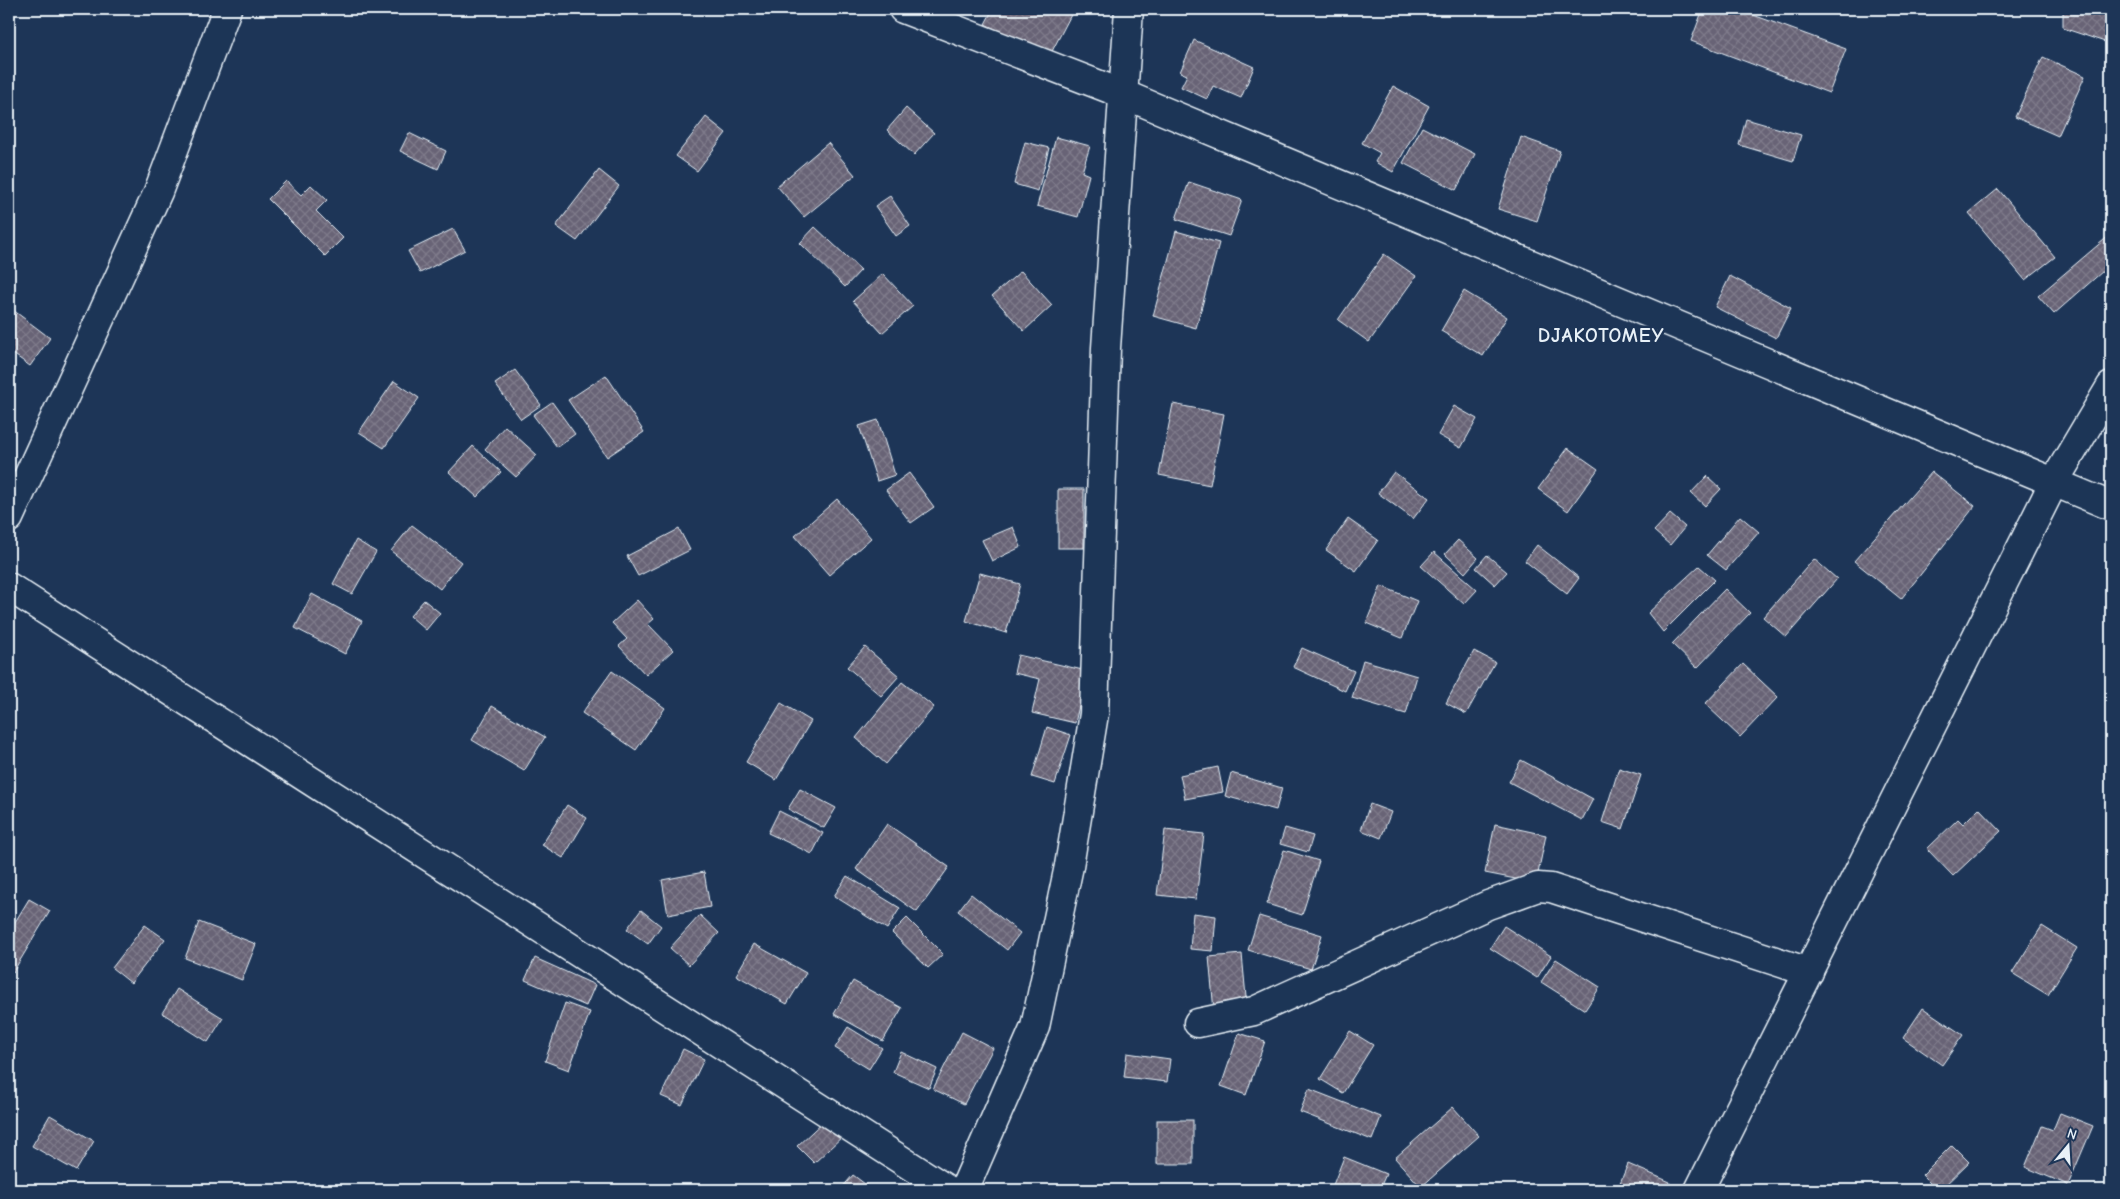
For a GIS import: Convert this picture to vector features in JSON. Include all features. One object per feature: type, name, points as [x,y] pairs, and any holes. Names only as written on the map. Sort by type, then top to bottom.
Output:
[{"type":"street","points":[[9,518],[158,192],[228,9]]},
{"type":"street","points":[[903,9],[1123,94],[2111,506]]},
{"type":"street","points":[[964,1190],[1035,1027],[1069,866],[1094,714],[1106,348],[1129,9]]},
{"type":"street","points":[[1700,1190],[2054,482],[2111,386]]},
{"type":"street","points":[[9,587],[948,1190]]},
{"type":"street","points":[[1198,1023],[1254,1011],[1488,905],[1538,887],[1561,891],[1809,972]]},
{"type":"building","points":[[993,9],[1074,9],[1049,57],[985,24]]},
{"type":"building","points":[[1703,9],[1737,9],[1846,49],[1829,93],[1691,41]]},
{"type":"building","points":[[2063,9],[2111,9],[2111,44],[2063,28]]},
{"type":"building","points":[[1194,40],[1254,67],[1241,98],[1213,86],[1207,99],[1181,87],[1187,75],[1180,72]]},
{"type":"building","points":[[2043,57],[2085,76],[2058,136],[2015,117]]},
{"type":"building","points":[[1393,86],[1429,106],[1393,172],[1375,162],[1380,153],[1362,143]]},
{"type":"building","points":[[906,108],[934,133],[914,155],[887,130]]},
{"type":"building","points":[[706,117],[726,133],[697,171],[676,156]]},
{"type":"building","points":[[1746,119],[1801,135],[1793,161],[1739,145]]},
{"type":"building","points":[[1422,127],[1475,154],[1456,190],[1403,163]]},
{"type":"building","points":[[409,133],[446,151],[438,169],[400,151]]},
{"type":"building","points":[[1056,137],[1090,146],[1082,172],[1089,175],[1078,217],[1037,206]]},
{"type":"building","points":[[1521,137],[1560,151],[1537,221],[1498,209]]},
{"type":"building","points":[[1025,142],[1049,148],[1038,191],[1014,184]]},
{"type":"building","points":[[828,143],[855,175],[804,217],[777,186]]},
{"type":"building","points":[[599,170],[619,186],[577,241],[556,226]]},
{"type":"building","points":[[286,181],[301,195],[311,185],[327,200],[316,211],[343,238],[325,256],[268,199]]},
{"type":"building","points":[[1189,182],[1242,200],[1229,236],[1176,219]]},
{"type":"building","points":[[1998,189],[2055,257],[2025,280],[1969,213]]},
{"type":"building","points":[[890,196],[910,226],[896,236],[875,206]]},
{"type":"building","points":[[815,227],[861,270],[845,287],[800,243]]},
{"type":"building","points":[[453,229],[465,250],[420,273],[408,251]]},
{"type":"building","points":[[1176,231],[1219,243],[1196,328],[1153,316]]},
{"type":"building","points":[[2111,234],[2111,264],[2054,314],[2038,296]]},
{"type":"building","points":[[1384,254],[1416,276],[1369,342],[1338,320]]},
{"type":"building","points":[[1021,271],[1052,305],[1024,331],[992,296]]},
{"type":"building","points":[[883,274],[913,306],[882,333],[853,301]]},
{"type":"building","points":[[1730,276],[1791,308],[1776,338],[1715,307]]},
{"type":"building","points":[[1464,291],[1507,317],[1483,356],[1441,331]]},
{"type":"building","points":[[9,307],[50,338],[30,366],[9,351]]},
{"type":"building","points":[[515,370],[541,405],[521,419],[495,384]]},
{"type":"building","points":[[606,375],[644,432],[607,457],[568,400]]},
{"type":"building","points":[[394,381],[419,398],[384,448],[359,432]]},
{"type":"building","points":[[552,402],[575,434],[557,447],[533,415]]},
{"type":"building","points":[[1173,404],[1224,414],[1210,485],[1159,475]]},
{"type":"building","points":[[1454,406],[1477,419],[1461,448],[1438,435]]},
{"type":"building","points":[[878,420],[895,475],[877,481],[859,426]]},
{"type":"building","points":[[505,426],[537,455],[516,477],[485,449]]},
{"type":"building","points":[[473,446],[501,472],[477,497],[449,472]]},
{"type":"building","points":[[1568,448],[1598,469],[1568,511],[1538,489]]},
{"type":"building","points":[[1394,472],[1429,498],[1413,519],[1378,493]]},
{"type":"building","points":[[1932,472],[1975,506],[1901,599],[1854,561]]},
{"type":"building","points":[[909,473],[934,507],[911,523],[886,490]]},
{"type":"building","points":[[1707,476],[1721,489],[1705,506],[1691,493]]},
{"type":"building","points":[[1058,489],[1084,489],[1084,548],[1058,548]]},
{"type":"building","points":[[837,499],[871,538],[829,575],[795,536]]},
{"type":"building","points":[[1670,514],[1685,527],[1670,545],[1654,531]]},
{"type":"building","points":[[1740,516],[1759,532],[1726,570],[1707,555]]},
{"type":"building","points":[[1348,519],[1378,540],[1356,571],[1326,550]]},
{"type":"building","points":[[412,525],[461,562],[440,589],[391,551]]},
{"type":"building","points":[[1013,527],[1021,547],[992,561],[982,540]]},
{"type":"building","points":[[679,529],[690,550],[638,576],[627,556]]},
{"type":"building","points":[[356,540],[376,552],[352,594],[333,584]]},
{"type":"building","points":[[1458,540],[1478,558],[1465,573],[1445,554]]},
{"type":"building","points":[[1537,545],[1579,578],[1567,594],[1525,561]]},
{"type":"building","points":[[1434,552],[1477,590],[1464,604],[1421,566]]},
{"type":"building","points":[[1487,555],[1507,572],[1495,585],[1476,568]]},
{"type":"building","points":[[1814,559],[1837,579],[1786,637],[1763,617]]},
{"type":"building","points":[[1699,566],[1715,580],[1663,632],[1648,613]]},
{"type":"building","points":[[980,573],[1020,584],[1006,633],[966,621]]},
{"type":"building","points":[[1381,586],[1417,601],[1402,638],[1366,623]]},
{"type":"building","points":[[1725,589],[1750,613],[1697,668],[1672,644]]},
{"type":"building","points":[[312,594],[362,621],[345,654],[295,628]]},
{"type":"building","points":[[424,600],[440,613],[426,630],[410,616]]},
{"type":"building","points":[[637,600],[654,619],[648,624],[673,650],[646,675],[619,646],[627,639],[612,623]]},
{"type":"building","points":[[865,647],[899,676],[881,696],[847,667]]},
{"type":"building","points":[[1302,648],[1354,671],[1345,691],[1293,667]]},
{"type":"building","points":[[1474,651],[1495,662],[1466,714],[1446,703]]},
{"type":"building","points":[[1018,655],[1087,671],[1075,723],[1032,713],[1040,679],[1014,673]]},
{"type":"building","points":[[1363,660],[1417,676],[1406,714],[1352,698]]},
{"type":"building","points":[[1743,664],[1778,697],[1740,737],[1705,704]]},
{"type":"building","points":[[612,671],[665,708],[636,750],[582,713]]},
{"type":"building","points":[[902,682],[934,707],[886,764],[856,738]]},
{"type":"building","points":[[781,703],[811,721],[776,780],[746,762]]},
{"type":"building","points":[[492,706],[545,737],[524,771],[472,740]]},
{"type":"building","points":[[1047,727],[1071,735],[1055,784],[1032,777]]},
{"type":"building","points":[[1521,760],[1593,799],[1582,820],[1509,782]]},
{"type":"building","points":[[1218,767],[1223,792],[1185,799],[1180,775]]},
{"type":"building","points":[[1619,768],[1641,775],[1623,829],[1602,822]]},
{"type":"building","points":[[1231,773],[1282,788],[1276,810],[1225,796]]},
{"type":"building","points":[[800,789],[836,808],[824,828],[788,809]]},
{"type":"building","points":[[1370,804],[1391,812],[1381,838],[1361,830]]},
{"type":"building","points":[[567,805],[587,818],[563,858],[542,845]]},
{"type":"building","points":[[1979,808],[2001,831],[1953,876],[1927,849],[1958,819],[1963,824]]},
{"type":"building","points":[[779,811],[823,833],[812,854],[768,833]]},
{"type":"building","points":[[887,824],[949,867],[917,912],[856,869]]},
{"type":"building","points":[[1495,824],[1546,835],[1536,883],[1485,873]]},
{"type":"building","points":[[1285,828],[1313,836],[1308,852],[1280,844]]},
{"type":"building","points":[[1165,830],[1204,834],[1196,899],[1157,895]]},
{"type":"building","points":[[1284,850],[1319,861],[1302,915],[1267,904]]},
{"type":"building","points":[[704,872],[710,907],[668,915],[662,880]]},
{"type":"building","points":[[847,876],[900,908],[887,929],[834,896]]},
{"type":"building","points":[[971,894],[1020,933],[1007,950],[958,911]]},
{"type":"building","points":[[29,899],[50,911],[13,972],[9,970],[9,932]]},
{"type":"building","points":[[641,910],[661,926],[648,944],[627,929]]},
{"type":"building","points":[[1193,913],[1216,916],[1213,951],[1190,949]]},
{"type":"building","points":[[700,915],[719,933],[689,965],[670,948]]},
{"type":"building","points":[[1259,916],[1322,935],[1311,969],[1248,950]]},
{"type":"building","points":[[907,918],[943,954],[928,968],[892,933]]},
{"type":"building","points":[[199,922],[256,944],[242,980],[185,958]]},
{"type":"building","points":[[145,925],[165,939],[131,983],[112,968]]},
{"type":"building","points":[[1504,926],[1551,956],[1537,978],[1490,948]]},
{"type":"building","points":[[2042,926],[2077,948],[2048,995],[2012,973]]},
{"type":"building","points":[[754,944],[806,973],[787,1004],[736,975]]},
{"type":"building","points":[[1242,954],[1247,1008],[1214,1011],[1209,957]]},
{"type":"building","points":[[535,958],[595,985],[586,1006],[525,980]]},
{"type":"building","points":[[1556,959],[1600,987],[1585,1010],[1541,982]]},
{"type":"building","points":[[853,981],[902,1008],[883,1041],[834,1014]]},
{"type":"building","points":[[177,989],[223,1018],[208,1042],[162,1013]]},
{"type":"building","points":[[565,1003],[590,1012],[569,1070],[545,1061]]},
{"type":"building","points":[[1923,1008],[1963,1035],[1942,1065],[1903,1038]]},
{"type":"building","points":[[848,1027],[882,1048],[869,1069],[835,1048]]},
{"type":"building","points":[[1350,1031],[1373,1045],[1343,1093],[1320,1079]]},
{"type":"building","points":[[962,1032],[993,1048],[964,1104],[933,1089]]},
{"type":"building","points":[[1239,1033],[1265,1041],[1246,1095],[1221,1086]]},
{"type":"building","points":[[683,1049],[704,1059],[682,1105],[661,1096]]},
{"type":"building","points":[[901,1052],[937,1069],[929,1088],[893,1072]]},
{"type":"building","points":[[1127,1053],[1170,1059],[1167,1082],[1124,1077]]},
{"type":"building","points":[[1309,1089],[1381,1117],[1372,1140],[1300,1112]]},
{"type":"building","points":[[1453,1107],[1479,1136],[1421,1187],[1395,1158]]},
{"type":"building","points":[[2060,1113],[2093,1126],[2068,1185],[2025,1167],[2042,1126],[2053,1130]]},
{"type":"building","points":[[50,1115],[94,1141],[76,1171],[32,1146]]},
{"type":"building","points":[[828,1117],[844,1135],[814,1163],[797,1146]]},
{"type":"building","points":[[1157,1120],[1193,1120],[1193,1164],[1157,1164]]},
{"type":"building","points":[[1952,1145],[1969,1162],[1940,1190],[1937,1190],[1922,1175]]},
{"type":"building","points":[[1344,1157],[1386,1174],[1379,1190],[1331,1190]]},
{"type":"building","points":[[1628,1164],[1670,1182],[1666,1190],[1617,1190]]},
{"type":"building","points":[[853,1175],[873,1190],[840,1190]]},
{"type":"district","name":"DJAKOTOMEY","points":[[1601,335]]}]
